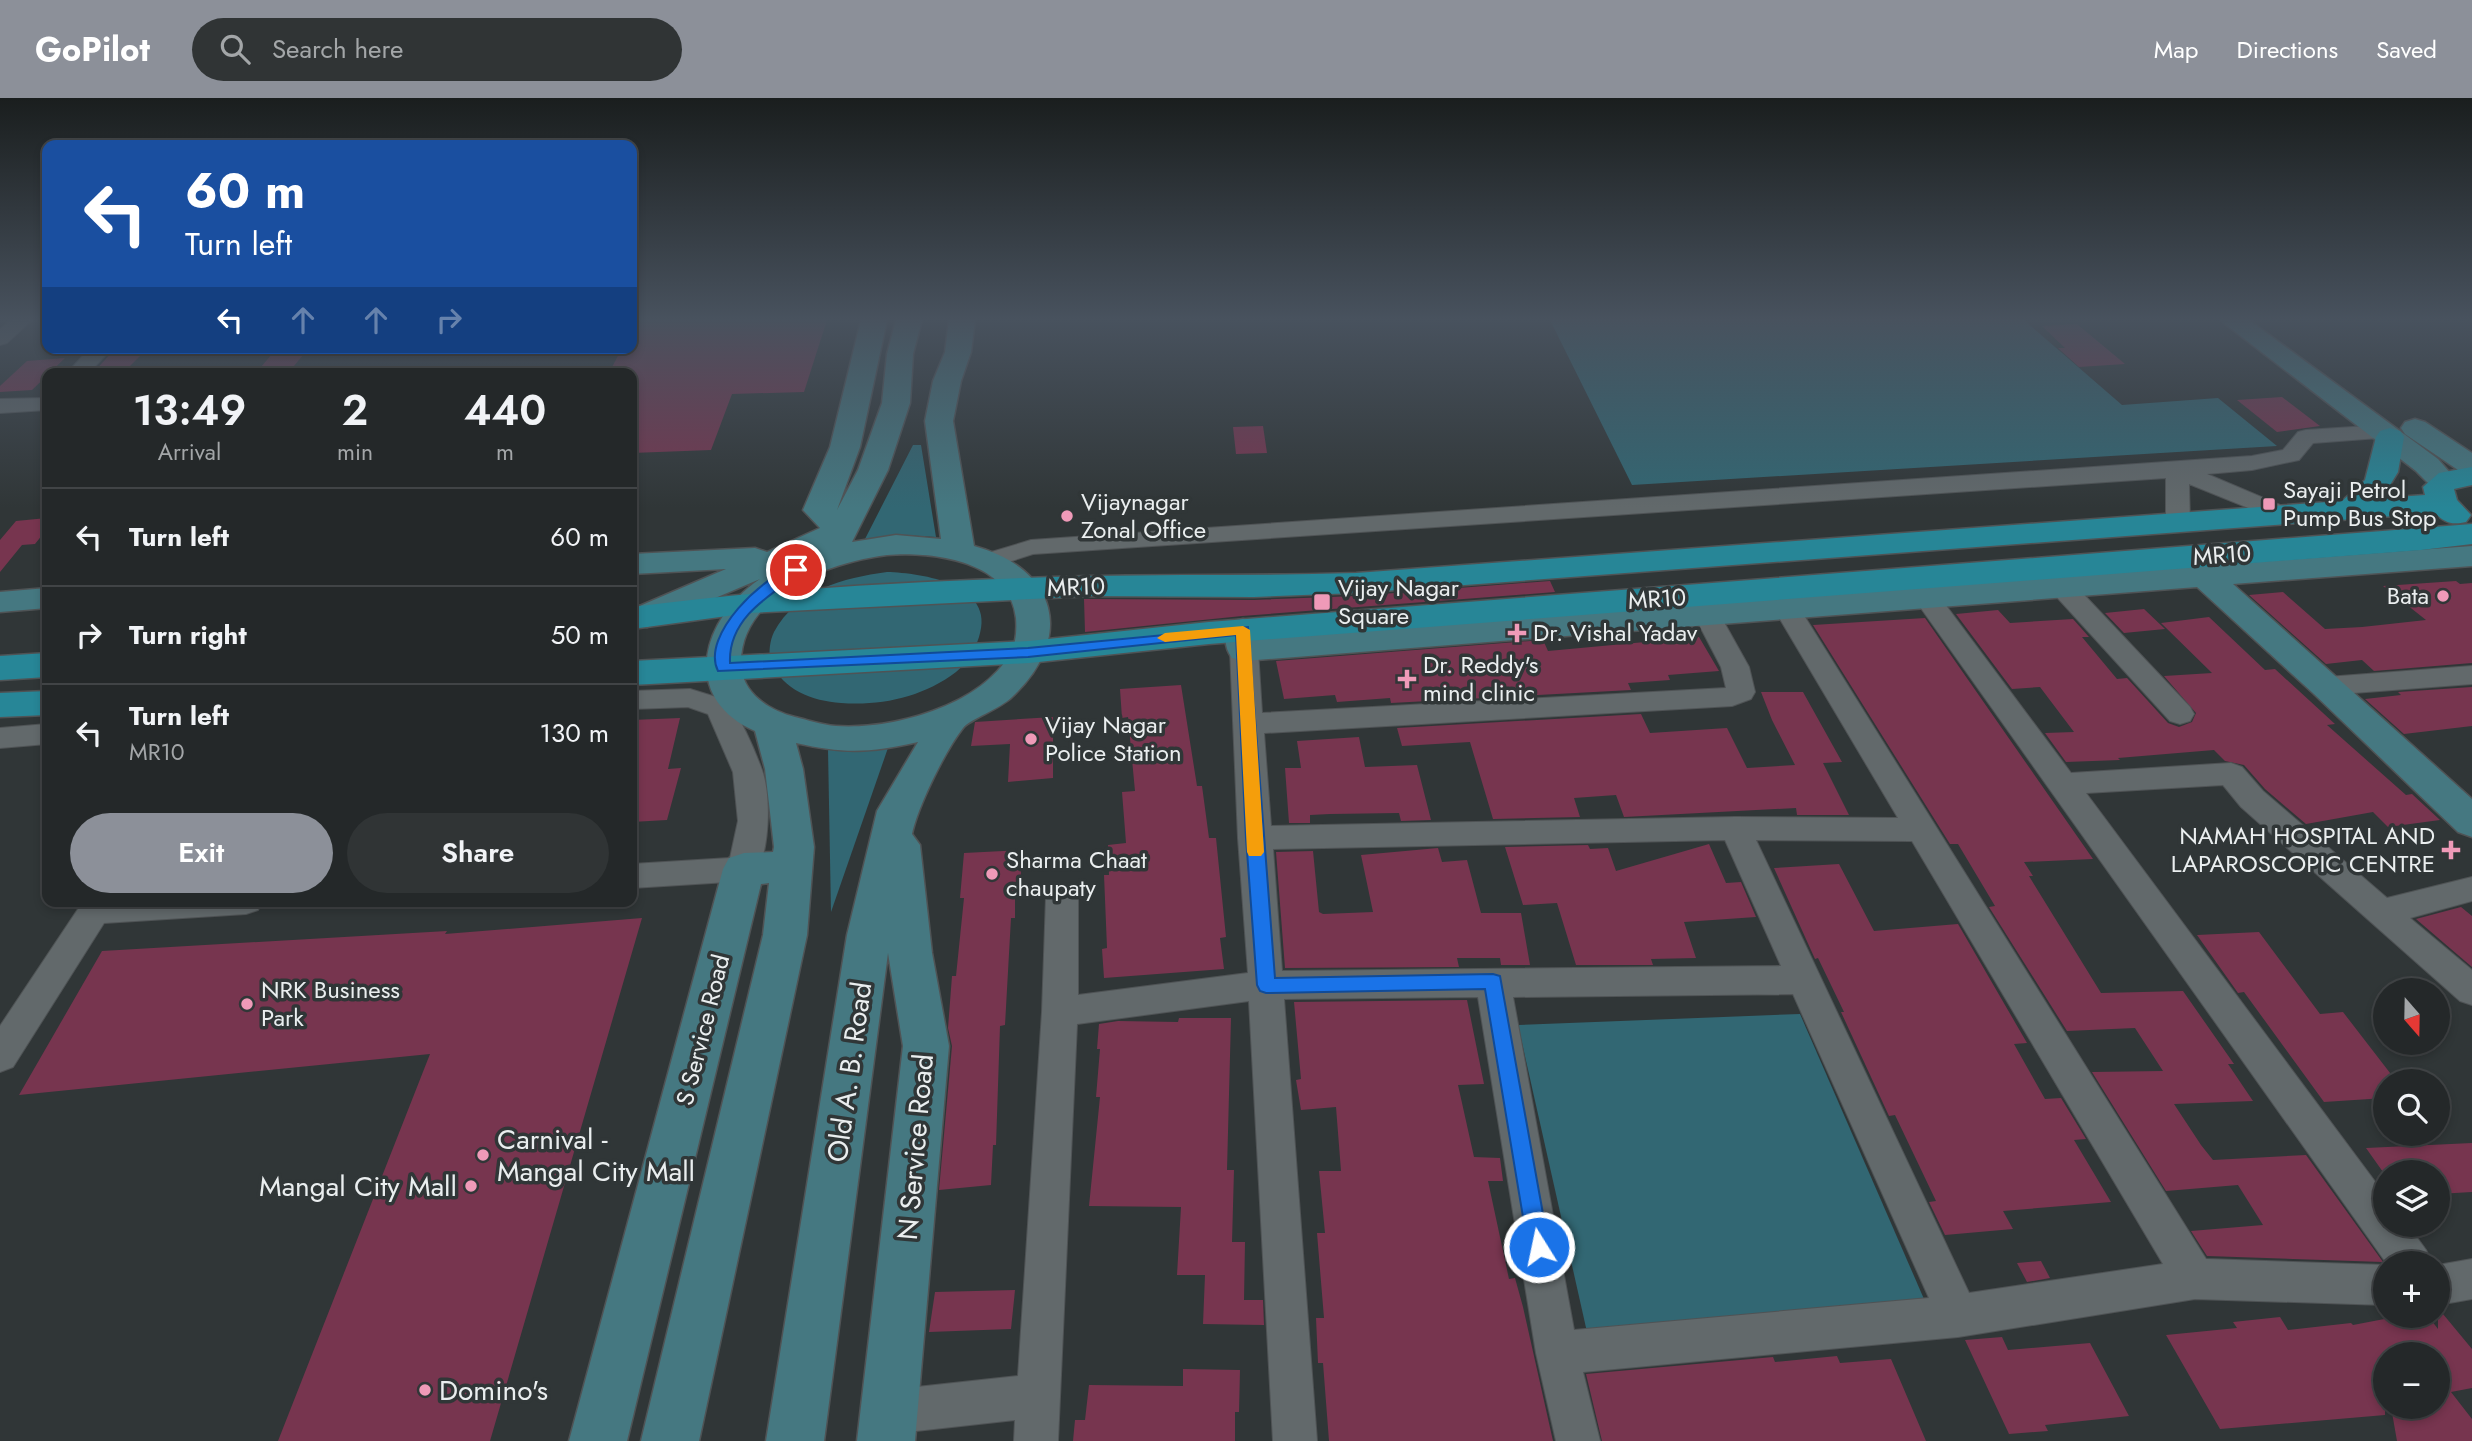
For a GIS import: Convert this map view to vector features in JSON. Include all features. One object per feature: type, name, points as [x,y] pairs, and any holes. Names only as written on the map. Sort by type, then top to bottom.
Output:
[{"type":"main road","points":[[834,544],[819,510],[845,447],[860,383]]},
{"type":"main road","points":[[640,617],[779,557],[834,544],[871,547],[920,545],[973,555],[1002,569],[1025,589],[1035,625],[1028,652],[1012,677],[985,700],[950,719],[879,738],[838,740],[772,724],[741,704],[731,692],[722,659],[726,640],[735,621],[750,603],[834,544],[873,470],[896,403],[898,383]]},
{"type":"main road","points":[[947,383],[939,421],[973,555]]},
{"type":"main road","points":[[2316,383],[2453,487],[2472,525]]},
{"type":"main road","points":[[2357,383],[2460,451],[2472,466]]},
{"type":"main road","points":[[2349,511],[2372,494],[2384,472],[2387,435]]},
{"type":"main road","name":"MR10","points":[[640,617],[750,603],[1025,589],[1092,586],[1254,587],[1356,583],[2349,511],[2453,487]]},
{"type":"main road","name":"MR10","points":[[637,673],[1243,640],[2472,534]]},
{"type":"main road","points":[[1243,640],[1707,615],[2472,556]]},
{"type":"main road","points":[[637,564],[779,557]]},
{"type":"main road","points":[[2205,577],[2327,686],[2472,822]]},
{"type":"main road","points":[[0,602],[42,598]]},
{"type":"main road","points":[[0,668],[42,665]]},
{"type":"main road","points":[[0,705],[42,703]]},
{"type":"main road","name":"Old A. B. Road","points":[[795,1441],[869,935],[897,811],[950,719]]},
{"type":"main road","points":[[670,1441],[785,935],[794,847],[784,769],[772,724]]},
{"type":"main road","name":"N Service Road","points":[[887,1426],[926,1046],[911,953],[897,811]]},
{"type":"main road","points":[[744,869],[792,866]]},
{"type":"main road","name":"S Service Road","points":[[598,1441],[744,869]]},
{"type":"street","points":[[0,406],[42,403]]},
{"type":"street","points":[[973,555],[1044,546],[2177,470],[2252,463],[2291,455],[2306,438],[2387,435]]},
{"type":"street","points":[[2177,470],[2283,515]]},
{"type":"street","points":[[2177,470],[2178,523]]},
{"type":"street","points":[[2063,588],[2180,714]]},
{"type":"street","points":[[1927,598],[2403,1251]]},
{"type":"street","points":[[1787,609],[2194,1279]]},
{"type":"street","points":[[1248,724],[1732,697],[1741,692],[1735,667],[1707,615]]},
{"type":"street","points":[[1243,640],[1295,1441]]},
{"type":"street","points":[[2327,686],[2472,675]]},
{"type":"street","name":"S Service Road","points":[[637,700],[690,698],[719,708],[748,772],[753,821],[744,869]]},
{"type":"street","points":[[0,737],[42,734]]},
{"type":"street","points":[[2063,784],[2231,775],[2252,799],[2472,991]]},
{"type":"street","points":[[1254,838],[1735,828],[1921,830]]},
{"type":"street","points":[[1735,828],[1958,1316]]},
{"type":"street","points":[[637,876],[744,869]]},
{"type":"street","points":[[2382,912],[2472,889]]},
{"type":"street","points":[[1036,1441],[1059,1012],[1062,897]]},
{"type":"street","points":[[0,1056],[93,907]]},
{"type":"street","points":[[1059,1012],[1266,985],[1493,981],[1803,981]]},
{"type":"street","points":[[1493,981],[1557,1353],[1578,1441]]},
{"type":"street","points":[[1557,1353],[1958,1316],[2194,1279],[2373,1285]]},
{"type":"street","points":[[2450,1283],[2472,1279]]},
{"type":"street","points":[[887,1426],[1038,1396]]},
{"type":"shaded area","points":[[1581,383],[2096,383],[2122,405],[2218,398],[2277,446],[1632,485]]},
{"type":"shaded area","points":[[913,445],[921,445],[936,537],[901,535],[865,539]]},
{"type":"shaded area","points":[[887,572],[919,575],[953,585],[967,593],[977,605],[982,619],[979,637],[970,656],[960,668],[943,681],[916,694],[872,703],[820,700],[809,697],[783,680],[771,662],[771,643],[784,618],[795,606],[823,588],[854,578]]},
{"type":"shaded area","points":[[889,745],[831,912],[828,749]]},
{"type":"shaded area","points":[[1800,1014],[1924,1299],[1589,1341],[1518,1025]]},
{"type":"building","points":[[4,383],[40,383],[32,390],[0,392],[0,386]]},
{"type":"building","points":[[637,383],[807,383],[804,392],[732,394],[711,450],[637,453]]},
{"type":"building","points":[[2282,397],[2320,426],[2277,432],[2237,400]]},
{"type":"building","points":[[1263,426],[1267,453],[1236,454],[1233,427]]},
{"type":"building","points":[[42,518],[42,535],[35,544],[22,545],[0,572],[0,540],[16,521]]},
{"type":"building","points":[[1550,581],[1555,592],[1242,616],[1085,632],[1084,599],[1254,600],[1356,596]]},
{"type":"building","points":[[2456,581],[2460,584],[2472,583],[2472,663],[2374,671],[2362,660],[2326,664],[2249,595],[2283,592],[2325,629],[2362,627],[2426,620],[2383,586]]},
{"type":"building","points":[[2144,609],[2165,629],[2124,633],[2105,613]]},
{"type":"building","points":[[1998,610],[2010,623],[2073,619],[2089,637],[2082,637],[2117,679],[2127,678],[2168,723],[2179,727],[2192,722],[2196,713],[2164,676],[2212,673],[2161,623],[2209,617],[2265,670],[2275,669],[2335,724],[2327,725],[2406,795],[2412,794],[2440,820],[2388,827],[2373,812],[2306,824],[2265,789],[2244,765],[2225,761],[2214,750],[2118,758],[2120,760],[2066,762],[2045,733],[2074,732],[2040,687],[2012,689],[1956,614]]},
{"type":"building","points":[[1925,618],[2093,859],[2024,862],[2033,876],[2029,876],[2101,993],[2183,991],[2234,1064],[2228,1064],[2253,1101],[2174,1104],[2201,1145],[2213,1160],[2306,1155],[2375,1251],[2373,1262],[2207,1256],[2191,1231],[2263,1225],[2238,1185],[2166,1191],[2092,1072],[2163,1071],[2135,1028],[2067,1031],[1989,907],[1995,906],[1958,844],[1950,844],[1813,625]]},
{"type":"building","points":[[1699,637],[1719,671],[1668,675],[1670,680],[1628,683],[1631,690],[1391,703],[1390,698],[1337,702],[1335,695],[1284,699],[1276,661],[1543,640],[1548,651]]},
{"type":"building","points":[[1181,685],[1197,786],[1202,786],[1209,838],[1216,838],[1226,937],[1220,938],[1224,969],[1104,978],[1102,949],[1107,948],[1104,875],[1109,875],[1108,845],[1126,843],[1122,792],[1135,791],[1128,717],[1122,718],[1120,689]]},
{"type":"building","points":[[2472,687],[2472,726],[2404,734],[2365,699],[2401,695],[2398,692]]},
{"type":"building","points":[[1761,692],[1803,692],[1842,762],[1823,763],[1849,815],[1797,815],[1796,808],[1624,817],[1616,795],[1574,798],[1580,817],[1493,819],[1470,742],[1402,746],[1397,728],[1641,714],[1650,733],[1727,728],[1747,768],[1795,765]]},
{"type":"building","points":[[1053,717],[1053,778],[1008,782],[1010,744],[971,746],[975,722]]},
{"type":"building","points":[[680,718],[668,769],[681,768],[667,820],[637,822],[637,720]]},
{"type":"building","points":[[1359,737],[1365,767],[1417,765],[1431,820],[1401,821],[1399,813],[1330,814],[1310,815],[1310,823],[1289,823],[1285,768],[1301,768],[1297,741]]},
{"type":"building","points":[[1709,844],[1726,883],[1741,882],[1756,917],[1684,922],[1696,958],[1651,959],[1653,965],[1576,965],[1557,903],[1523,905],[1505,847],[1588,845],[1590,849],[1608,848],[1616,871]]},
{"type":"building","points":[[1438,848],[1442,862],[1467,860],[1481,913],[1521,913],[1530,965],[1501,965],[1500,958],[1457,958],[1459,967],[1285,968],[1276,852],[1313,851],[1319,912],[1323,914],[1373,912],[1361,855]]},
{"type":"building","points":[[1022,850],[1020,894],[1015,894],[1015,918],[1011,918],[1005,1025],[1000,1026],[996,1145],[993,1145],[991,1185],[939,1190],[952,1046],[948,1028],[952,976],[956,976],[964,898],[960,898],[964,853]]},
{"type":"building","points":[[1839,864],[1874,931],[1958,924],[2027,1043],[2014,1044],[2045,1099],[2061,1098],[2086,1139],[2074,1140],[2111,1202],[2003,1211],[2013,1229],[1945,1235],[1929,1202],[1936,1201],[1895,1115],[1889,1116],[1841,1012],[1844,1012],[1818,958],[1815,959],[1774,868]]},
{"type":"building","points":[[2461,907],[2472,916],[2472,967],[2416,919]]},
{"type":"building","name":"Mangal City Mall","points":[[642,918],[490,1441],[278,1441],[430,1054],[19,1095],[102,951],[447,931],[445,934]]},
{"type":"building","points":[[2259,932],[2320,1014],[2343,1012],[2373,1051],[2373,1055],[2376,1055],[2387,1069],[2373,1069],[2373,1099],[2324,1102],[2244,992],[2238,993],[2197,935]]},
{"type":"building","points":[[1467,1000],[1484,1084],[1458,1085],[1474,1157],[1500,1158],[1503,1181],[1488,1181],[1509,1279],[1515,1278],[1523,1307],[1553,1441],[1329,1441],[1323,1363],[1318,1363],[1316,1318],[1324,1318],[1317,1233],[1325,1233],[1319,1171],[1341,1171],[1336,1107],[1301,1110],[1296,1080],[1301,1079],[1294,1002]]},
{"type":"building","points":[[1179,1018],[1231,1018],[1227,1170],[1234,1170],[1232,1242],[1245,1242],[1244,1300],[1263,1300],[1264,1325],[1203,1324],[1205,1275],[1177,1275],[1181,1207],[1089,1206],[1100,1097],[1096,1097],[1099,1024],[1118,1021],[1178,1022]]},
{"type":"building","points":[[2472,1143],[2472,1192],[2450,1193],[2450,1160],[2374,1160],[2366,1148],[2450,1146]]},
{"type":"building","points":[[2041,1261],[2050,1278],[2027,1282],[2017,1263]]},
{"type":"building","points":[[1015,1290],[1011,1329],[929,1332],[935,1292]]},
{"type":"building","points":[[2280,1317],[2288,1330],[2373,1321],[2373,1328],[2450,1328],[2450,1322],[2472,1349],[2472,1388],[2451,1392],[2472,1419],[2472,1441],[2397,1441],[2393,1419],[2450,1419],[2450,1342],[2373,1342],[2373,1416],[2220,1429],[2166,1335],[2237,1328],[2233,1322]]},
{"type":"building","points":[[2002,1337],[2008,1350],[2090,1343],[2129,1416],[2045,1425],[2048,1431],[2009,1434],[1965,1340]]},
{"type":"building","points":[[1837,1356],[1840,1363],[1891,1359],[1926,1441],[1602,1441],[1586,1374],[1773,1357],[1775,1362]]},
{"type":"building","points":[[1183,1369],[1240,1370],[1235,1441],[1073,1441],[1075,1420],[1085,1420],[1089,1385],[1183,1386]]},
{"type":"slow traffic","points":[[1165,638],[1243,630],[1255,852]]},
{"type":"place","name":"Sayaji Petrol Pump Bus Stop","points":[[2269,504]]},
{"type":"place","name":"Vijaynagar Zonal Office","points":[[1067,516]]},
{"type":"place","name":"Bata","points":[[2443,596]]},
{"type":"place","name":"Vijay Nagar Square","points":[[1322,602]]},
{"type":"place","name":"Dr. Vishal Yadav","points":[[1517,633]]},
{"type":"place","name":"Dr. Reddy's mind clinic","points":[[1407,679]]},
{"type":"place","name":"Vijay Nagar Police Station","points":[[1031,739]]},
{"type":"place","name":"NAMAH HOSPITAL AND LAPAROSCOPIC CENTRE","points":[[2451,850]]},
{"type":"place","name":"Sharma Chaat chaupaty","points":[[992,874]]},
{"type":"place","name":"NRK Business Park","points":[[247,1004]]},
{"type":"place","name":"Carnival - Mangal City Mall","points":[[483,1155]]},
{"type":"place","name":"Mangal City Mall","points":[[471,1186]]},
{"type":"place","name":"Domino's","points":[[425,1390]]},
{"type":"route","points":[[796,570],[750,603],[735,621],[726,640],[722,659],[724,668],[1028,652],[1243,630],[1254,838],[1266,985],[1493,981],[1539,1247]]}]
